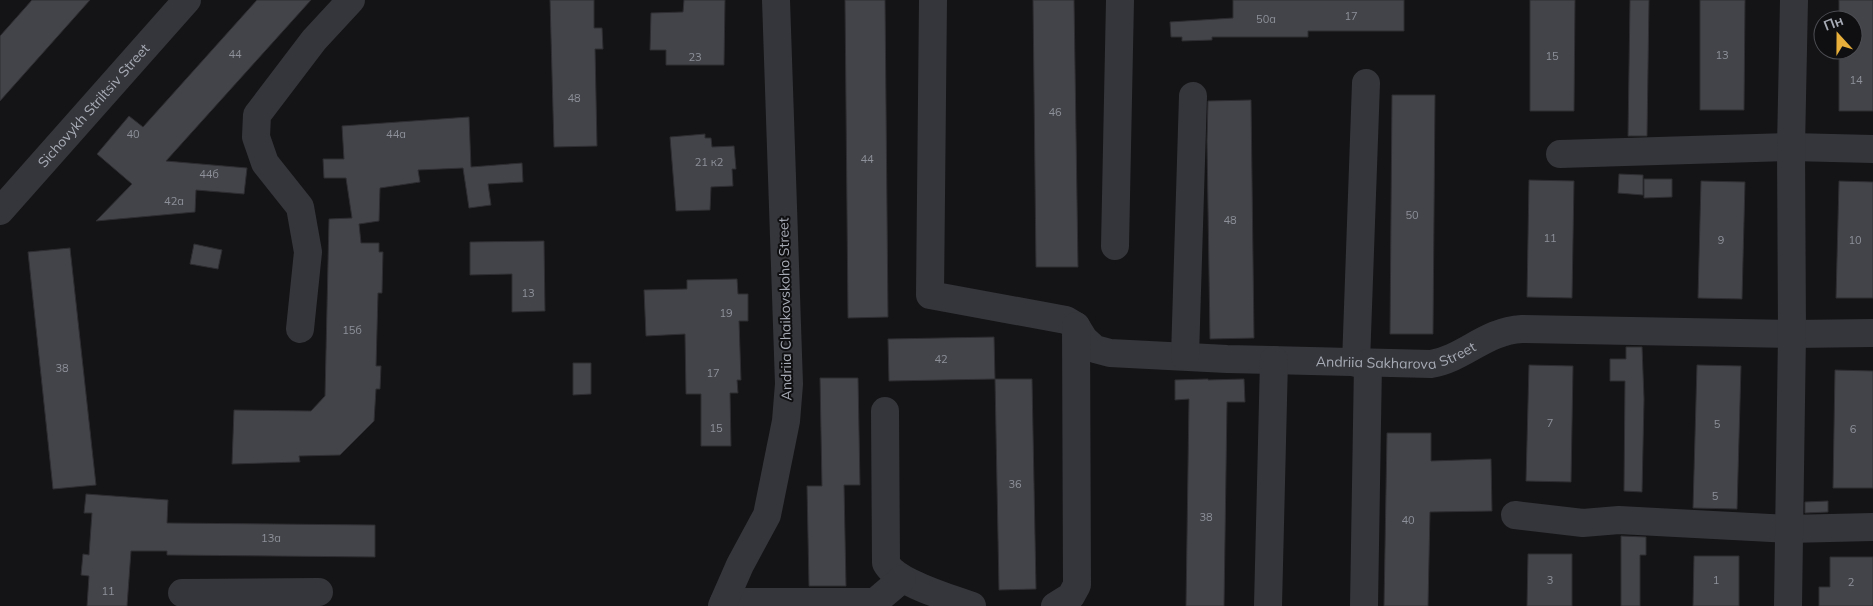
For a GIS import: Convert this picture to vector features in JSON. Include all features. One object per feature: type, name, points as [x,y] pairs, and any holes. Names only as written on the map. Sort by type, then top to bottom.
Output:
[{"type":"street","name":"Sichovykh Striltsiv Street","points":[[0,211],[187,0]]},
{"type":"street","points":[[300,329],[308,252],[300,207],[265,163],[256,137],[257,116],[314,40],[351,0]]},
{"type":"street","name":"Andriia Chaikovskoho Street","points":[[723,604],[740,565],[767,515],[777,472],[787,412],[789,374],[776,0]]},
{"type":"street","points":[[933,0],[930,295],[1042,314],[1066,320],[1076,326],[1077,585],[1071,596],[1055,606]]},
{"type":"street","points":[[1115,246],[1120,0]]},
{"type":"street","points":[[1788,606],[1792,334],[1791,147],[1794,0]]},
{"type":"street","points":[[1364,606],[1362,363],[1366,83]]},
{"type":"street","points":[[1184,356],[1193,96]]},
{"type":"street","points":[[1560,154],[1791,147],[1873,149]]},
{"type":"street","name":"Andriia Sakharova Street","points":[[1076,326],[1084,339],[1095,349],[1110,353],[1417,364],[1438,363],[1453,357],[1493,334],[1510,329],[1792,334],[1873,333]]},
{"type":"street","points":[[1268,606],[1274,360]]},
{"type":"street","points":[[885,411],[886,563],[902,579],[972,606]]},
{"type":"street","points":[[1515,515],[1583,523],[1619,520],[1788,529],[1873,527]]},
{"type":"street","points":[[723,604],[875,602],[902,579]]},
{"type":"street","points":[[182,593],[234,599],[319,592]]},
{"type":"building","points":[[32,0],[90,0],[0,101],[0,36]]},
{"type":"building","points":[[257,0],[311,0],[166,161],[247,168],[244,194],[196,190],[195,212],[96,221],[132,184],[97,154],[129,116],[143,127]]},
{"type":"building","points":[[550,0],[594,0],[594,28],[602,28],[603,49],[595,49],[597,146],[554,147]]},
{"type":"building","points":[[684,0],[725,0],[724,65],[666,65],[666,50],[650,50],[651,13],[683,12]]},
{"type":"building","points":[[845,0],[885,0],[888,317],[848,318]]},
{"type":"building","points":[[1033,0],[1074,0],[1078,267],[1036,267]]},
{"type":"building","points":[[1233,0],[1404,0],[1404,31],[1308,31],[1308,37],[1212,37],[1212,40],[1182,41],[1182,37],[1171,37],[1170,22],[1233,18]]},
{"type":"building","points":[[1530,0],[1575,0],[1574,111],[1530,111]]},
{"type":"building","points":[[1630,0],[1649,0],[1647,136],[1628,136]]},
{"type":"building","points":[[1700,0],[1745,0],[1744,110],[1700,110]]},
{"type":"building","points":[[1839,0],[1873,0],[1873,111],[1839,111],[1839,60],[1863,60],[1863,10],[1839,10]]},
{"type":"building","points":[[1392,95],[1435,95],[1433,334],[1390,334]]},
{"type":"building","points":[[1251,100],[1254,338],[1210,339],[1208,101]]},
{"type":"building","points":[[469,117],[471,167],[522,163],[523,182],[488,184],[491,205],[469,208],[463,168],[418,170],[420,182],[380,188],[379,221],[359,224],[361,243],[379,243],[379,252],[383,252],[382,293],[378,293],[376,366],[381,366],[380,389],[376,389],[374,421],[340,455],[299,456],[300,462],[232,464],[234,410],[311,411],[325,396],[329,219],[352,218],[346,178],[324,178],[323,159],[344,159],[342,126]]},
{"type":"building","points":[[705,134],[705,138],[711,138],[712,147],[734,146],[736,169],[732,169],[733,186],[711,187],[710,210],[676,211],[670,137]]},
{"type":"building","points":[[1619,174],[1643,175],[1643,195],[1618,193]]},
{"type":"building","points":[[1644,179],[1672,179],[1672,197],[1644,198]]},
{"type":"building","points":[[1529,180],[1574,181],[1572,298],[1527,297]]},
{"type":"building","points":[[1701,181],[1745,182],[1742,299],[1698,298]]},
{"type":"building","points":[[1839,181],[1873,182],[1873,298],[1836,298]]},
{"type":"building","points":[[544,241],[545,311],[512,312],[512,274],[470,275],[470,242]]},
{"type":"building","points":[[194,244],[222,250],[218,269],[190,264]]},
{"type":"building","points":[[70,248],[96,485],[53,489],[28,252]]},
{"type":"building","points":[[737,279],[738,294],[748,294],[748,321],[739,321],[741,380],[737,380],[738,393],[730,393],[731,446],[701,446],[701,394],[686,394],[685,334],[646,336],[644,290],[687,289],[687,280]]},
{"type":"building","points":[[994,337],[995,379],[889,381],[888,339]]},
{"type":"building","points":[[1626,347],[1642,347],[1644,399],[1642,492],[1624,491],[1625,381],[1610,381],[1610,359],[1626,359]]},
{"type":"building","points":[[573,363],[591,363],[591,394],[573,395]]},
{"type":"building","points":[[1529,365],[1573,366],[1571,482],[1526,481]]},
{"type":"building","points":[[1697,365],[1741,366],[1737,509],[1693,508]]},
{"type":"building","points":[[1835,370],[1873,371],[1873,488],[1833,488]]},
{"type":"building","points":[[820,378],[858,378],[860,485],[844,485],[846,586],[809,586],[807,486],[822,486]]},
{"type":"building","points":[[995,379],[1032,379],[1036,589],[999,590]]},
{"type":"building","points":[[1244,379],[1245,402],[1227,402],[1224,606],[1186,606],[1189,399],[1175,400],[1175,380]]},
{"type":"building","points":[[1387,433],[1431,433],[1431,461],[1491,459],[1492,511],[1430,512],[1428,606],[1384,606]]},
{"type":"building","points":[[86,494],[168,500],[167,523],[375,525],[375,557],[167,555],[167,551],[131,551],[127,606],[87,606],[89,576],[81,575],[83,554],[89,555],[92,513],[84,513]]},
{"type":"building","points":[[1828,501],[1828,512],[1805,513],[1805,502]]},
{"type":"building","points":[[1621,536],[1646,537],[1646,555],[1640,555],[1640,606],[1621,606]]},
{"type":"building","points":[[1528,554],[1572,554],[1572,606],[1527,606]]},
{"type":"building","points":[[1694,556],[1739,556],[1739,606],[1693,606]]},
{"type":"building","points":[[1830,557],[1873,557],[1873,606],[1819,606],[1819,587],[1830,587]]}]
